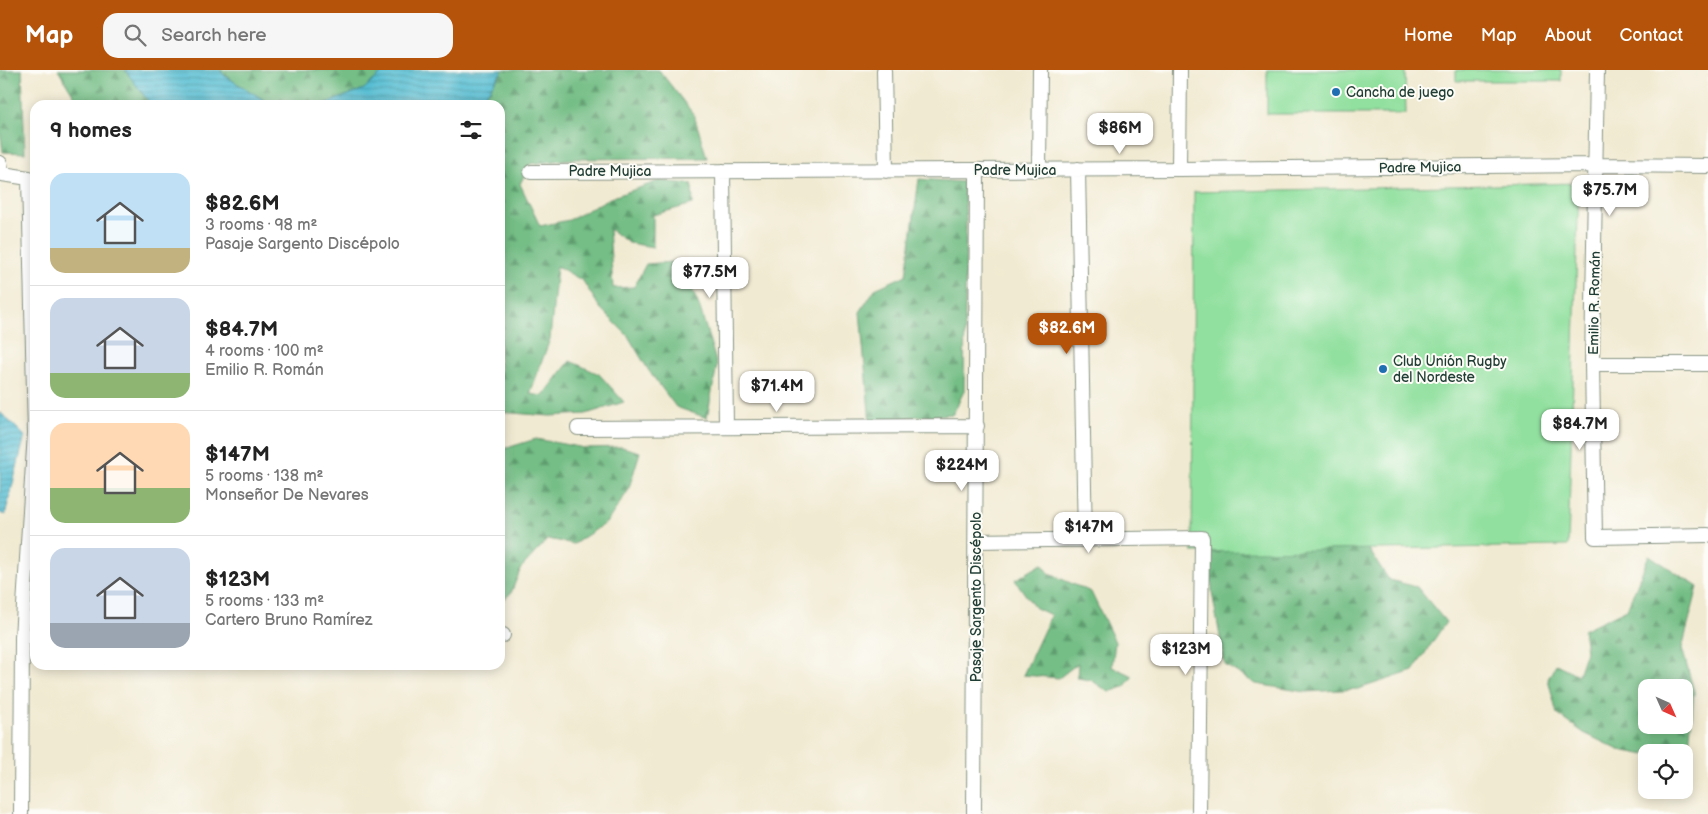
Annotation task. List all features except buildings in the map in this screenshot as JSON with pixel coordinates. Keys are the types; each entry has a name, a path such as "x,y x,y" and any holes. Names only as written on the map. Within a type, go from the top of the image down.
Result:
{"street":[{"path":"884,70 886,171"},
{"path":"1039,170 1040,70"},
{"path":"1180,70 1180,169"},
{"name":"Emilio R. Román","path":"1597,70 1597,165 1592,364 1595,537 1708,535"},
{"path":"0,164 2,174 30,178"},
{"name":"Padre Mujica","path":"531,172 1078,170 1597,165 1708,166"},
{"name":"Pasaje Sargento Discépolo","path":"974,814 977,170"},
{"path":"1078,170 1084,540"},
{"path":"723,171 726,427"},
{"path":"1592,364 1708,364"},
{"path":"578,428 976,426"},
{"path":"976,541 1202,538 1199,814"},
{"path":"21,814 30,578"}],"green space":[{"path":"0,70 22,70 25,153 3,152 0,130"},
{"path":"58,70 125,70 147,100 77,100"},
{"path":"220,70 385,70 364,89 335,100 264,100 225,76"},
{"path":"503,70 659,70 694,115 707,158 571,159 530,164 520,184 540,226 569,220 610,198 659,181 692,184 693,204 653,215 653,247 629,243 609,229 613,288 634,287 646,264 672,262 689,282 700,308 717,365 707,418 676,407 649,371 628,336 600,308 583,281 557,266 550,339 530,394 543,396 570,361 599,374 624,402 586,414 550,416 505,412 505,100 482,100"},
{"name":"Cancha de juego","path":"1267,70 1405,70 1406,114 1267,114"},
{"path":"1456,70 1561,70 1561,81 1456,81"},
{"path":"919,179 963,182 966,220 964,391 953,414 910,417 870,423 860,312 875,289 906,275"},
{"name":"Club Unión Rugby del Nordeste","path":"1579,183 1568,546 1192,552 1194,192"},
{"path":"536,439 585,448 622,447 640,452 628,491 607,522 574,544 548,539 521,568 511,593 505,598 505,448"},
{"path":"1366,545 1389,580 1417,587 1446,622 1413,671 1358,689 1306,692 1256,684 1225,665 1212,592 1211,548"},
{"path":"1649,555 1698,587 1682,648 1690,679 1638,679 1638,734 1690,734 1689,744 1638,744 1638,754 1619,750 1584,733 1557,714 1548,679 1556,664 1578,675 1586,651 1583,630 1627,609"},
{"path":"1042,564 1050,574 1091,592 1115,642 1112,667 1133,676 1124,687 1109,692 1091,680 1077,678 1078,663 1059,678 1023,675 1051,615 1034,607 1015,580"}],"water":[{"path":"125,70 220,70 225,76 264,100 147,100"},
{"path":"385,70 503,70 482,100 335,100 364,89"},
{"path":"0,412 25,436 5,515 0,513"}],"place":[{"name":"Cancha de juego","path":"1336,92"},
{"name":"Club Unión Rugby del Nordeste","path":"1383,369"}]}
